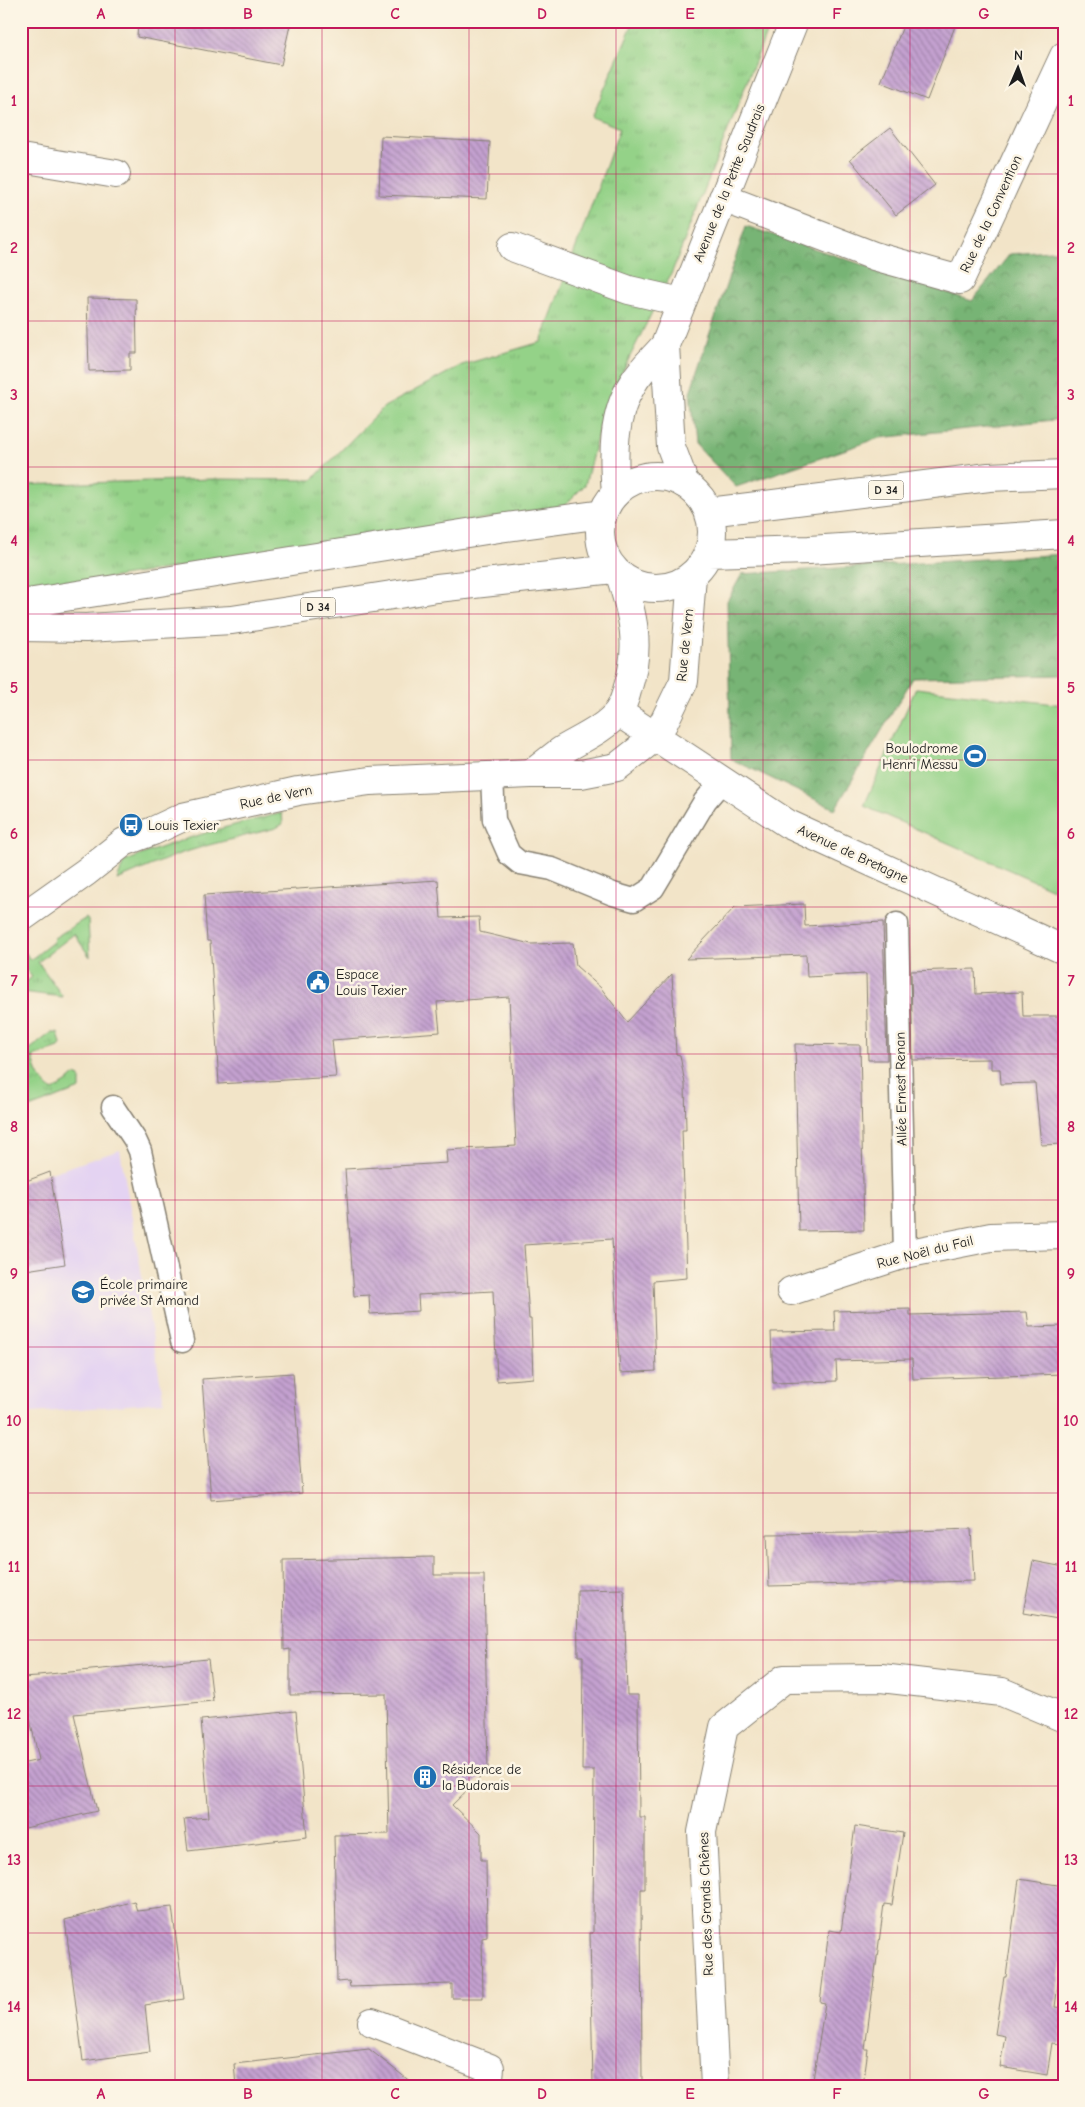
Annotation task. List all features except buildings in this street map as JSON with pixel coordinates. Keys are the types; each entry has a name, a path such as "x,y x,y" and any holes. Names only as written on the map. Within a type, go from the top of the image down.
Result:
{"street":[{"name":"Avenue de la Petite Saudrais","path":"609,503 618,418 632,384 665,344 712,231 723,198 794,21"},
{"name":"Rue de la Convention","path":"723,198 874,256 960,280 1064,56"},
{"path":"21,158 116,174"},
{"path":"512,247 629,290 681,302"},
{"name":"Avenue de la Petite Saudrais","path":"665,344 671,447 686,484"},
{"name":"D 34","path":"709,512 989,478 1064,474"},
{"path":"531,774 562,751 586,738 618,712 634,668 636,642 631,607 617,572 604,553 600,533 609,503 631,482 649,476 668,477 686,484 700,496 709,512 714,532 703,563 692,576 671,586 648,588 633,583 617,572"},
{"path":"21,604 499,528 609,503"},
{"path":"708,553 809,550 1064,534"},
{"name":"D 34","path":"21,627 86,628 232,620 437,588 617,572"},
{"name":"Rue de Vern","path":"21,918 124,842 154,831 183,817 298,791 370,781 531,774 581,774 618,767 654,738 684,681 692,576"},
{"path":"618,712 654,738"},
{"name":"Avenue de Bretagne","path":"654,738 788,824 1064,950"},
{"name":"Rue Noël du Fail","path":"791,1291 905,1254 991,1237 1064,1234"},
{"name":"Rue des Grands Chênes","path":"715,2086 702,1832 724,1727 784,1679 881,1678 1002,1692 1064,1718"},
{"path":"372,2022 490,2068 488,2086"}],"lane":[{"path":"492,776 494,820 509,854 520,864 552,869 613,894 634,900 653,888 706,801 722,781"},
{"name":"Allée Ernest Renan","path":"897,924 905,1254"},
{"path":"113,1107 140,1151 182,1341"}],"shaded area":[{"name":"École primaire privée St Amand","path":"120,1150 164,1402 21,1414 21,1183"}],"green space":[{"path":"634,21 771,21 672,272 604,409 585,485 564,506 21,592 21,485 213,479 312,480 384,407 462,365 541,342 620,128 592,117"},
{"path":"746,226 972,301 1010,254 1064,250 1064,419 879,438 736,487 695,444 690,392"},
{"path":"1064,554 1064,675 913,678 835,809 731,759 727,601 742,574"},
{"name":"Boulodrome Henri Messu","path":"916,688 1064,705 1064,894 864,806"},
{"path":"282,813 283,824 276,828 179,854 117,880 124,862 143,854 202,834"},
{"path":"86,918 88,920 90,957 74,934 38,962 63,997 21,992 21,986 32,977 21,964 21,956 26,953 30,960 53,942 54,938"},
{"path":"51,1033 58,1033 61,1044 59,1048 33,1057 40,1076 53,1091 75,1075 80,1077 80,1089 21,1111 21,1056"}],"place":[{"name":"Boulodrome Henri Messu","path":"975,756"},
{"name":"Louis Texier","path":"131,825"},
{"name":"Espace Louis Texier","path":"318,982"},
{"name":"École primaire privée St Amand","path":"83,1292"},
{"name":"Résidence de la Budorais","path":"425,1777"}]}
